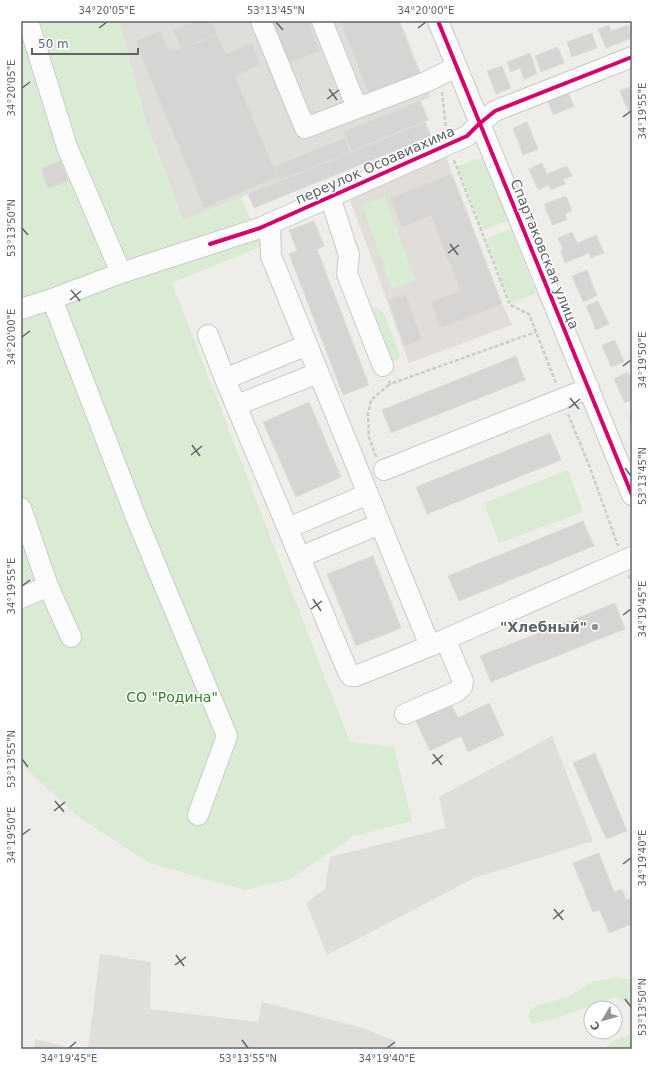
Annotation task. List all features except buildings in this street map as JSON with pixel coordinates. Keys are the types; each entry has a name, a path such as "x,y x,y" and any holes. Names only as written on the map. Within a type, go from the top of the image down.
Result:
{"street":[{"path":"28,21 67,147 121,273"},
{"path":"261,21 305,128 426,82 456,68"},
{"path":"322,21 357,108"},
{"name":"Спартаковская улица","path":"438,21 632,495"},
{"name":"переулок Осоавиахима","path":"21,309 121,273 260,228 467,136 479,124 495,112 632,57"},
{"path":"330,197 349,256 348,274 387,375"},
{"path":"270,223 270,256 380,524 438,642 463,681 462,688 456,692 405,714"},
{"path":"52,299 137,520 227,736 198,815"},
{"path":"208,335 348,672 351,676 356,676 438,642 627,559"},
{"path":"226,379 307,345"},
{"path":"237,405 318,373"},
{"path":"384,470 589,388"},
{"path":"288,528 368,494"},
{"path":"21,508 48,586 71,637"},
{"path":"300,557 380,524"},
{"path":"21,598 48,586"}],"path":[{"path":"448,145 510,305 529,314 627,559 632,584"},
{"path":"384,470 376,457 369,437 368,414 372,400 387,375 536,332"}],"shaded area":[{"path":"119,21 400,21 431,97 421,101 429,120 183,221 145,119"},
{"path":"446,154 452,174 502,304 512,325 409,363 348,195"},
{"path":"552,736 593,841 474,878 327,955 306,903 325,889 330,857 446,828 439,797"},
{"path":"100,954 151,962 150,1009 258,1022 262,1002 363,1028 395,1041 396,1049 88,1049"},
{"path":"35,1039 75,1049 34,1049"}],"green space":[{"name":"СО \"Родина\"","path":"21,21 119,21 145,119 182,220 241,197 262,246 172,283 350,742 394,747 412,821 354,836 290,879 245,890 149,863 77,816 21,764"},
{"path":"483,157 508,221 483,230 458,166"},
{"path":"385,196 415,280 392,289 362,205"},
{"path":"511,229 536,293 511,303 486,239"},
{"path":"370,308 377,308 384,313 399,352 400,357 395,361 386,358"},
{"path":"568,470 583,512 499,543 484,503"},
{"path":"617,977 632,980 632,1006 616,997 607,1000 583,1000 583,1009 532,1024 528,1016 531,1009 535,1006 570,996 594,981"},
{"path":"632,1033 632,1049 603,1049 613,1041 623,1040 623,1037"}],"cycle path":[{"path":"438,21 632,495"},
{"path":"210,244 260,228 467,136 495,111 632,57"}],"place":[{"name":"\"Хлебный\"","path":"595,627"}]}
